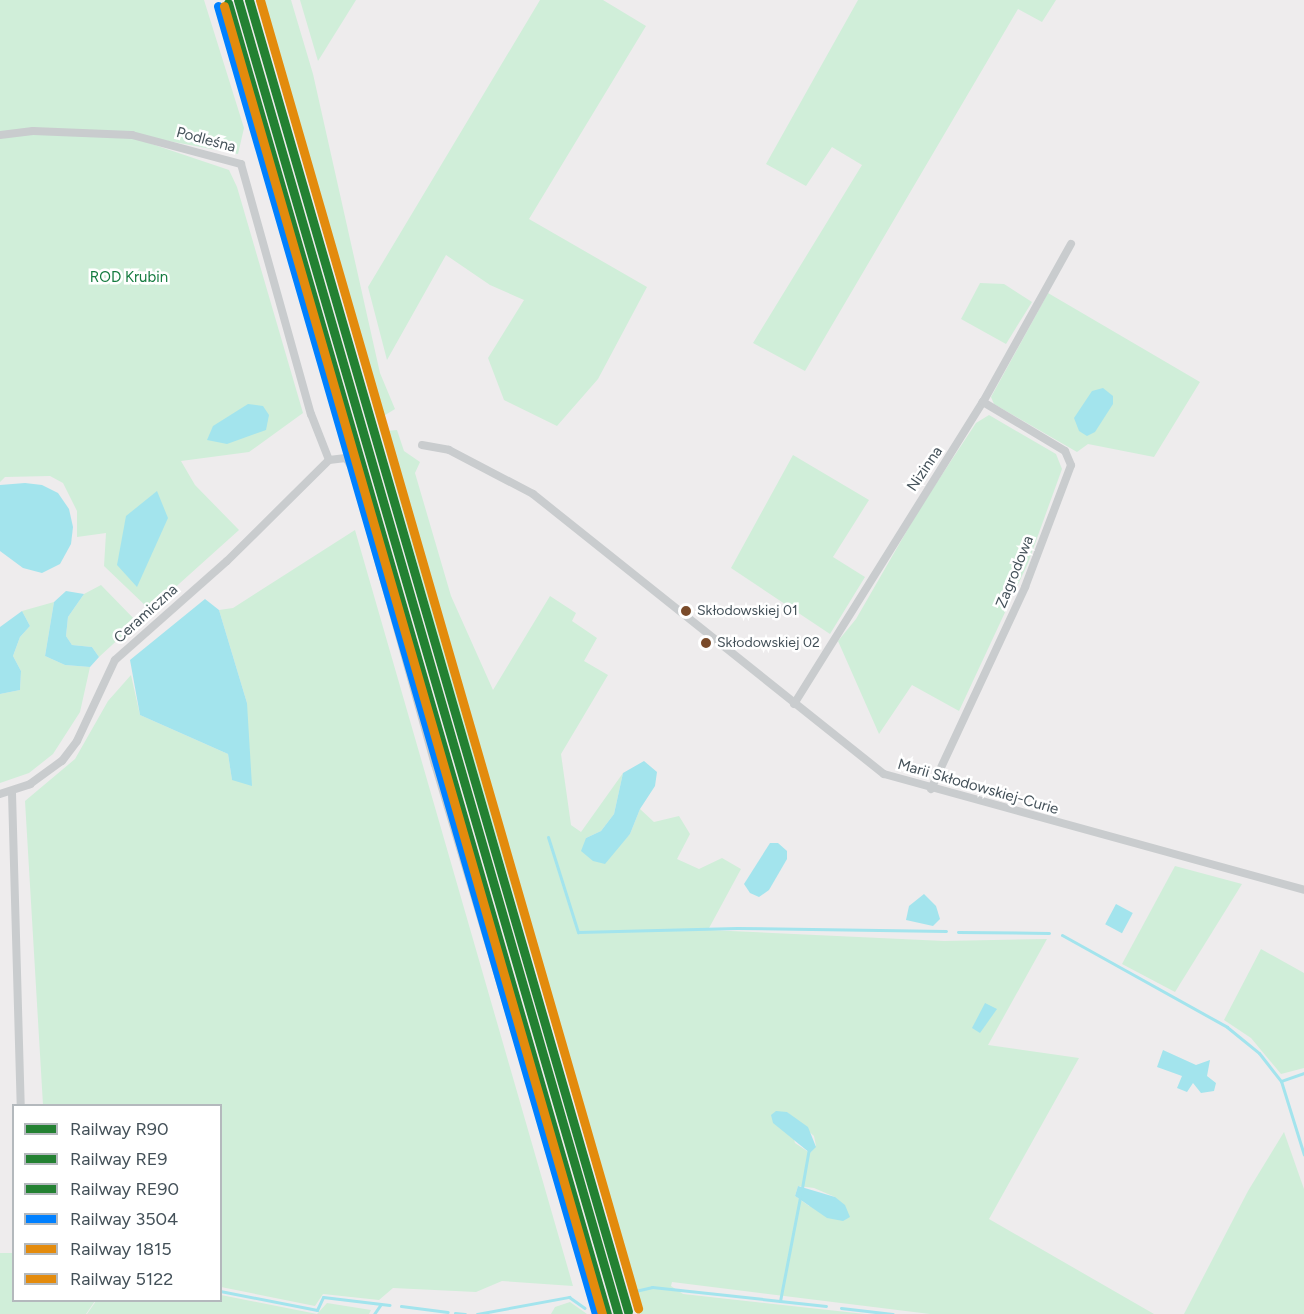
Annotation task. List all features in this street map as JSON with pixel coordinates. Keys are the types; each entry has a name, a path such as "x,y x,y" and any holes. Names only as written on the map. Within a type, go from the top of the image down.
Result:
{"street":[{"name":"Podleśna","path":"0,135 33,131 132,135 241,164 313,420 329,460"},
{"name":"Nizinna","path":"794,705 983,402 1071,244"},
{"name":"Zagrodowa","path":"931,789 1025,587 1071,465 1065,451 983,402"},
{"name":"Marii Skłodowskiej-Curie","path":"422,446 449,450 533,494 879,771 931,789 1304,890"},
{"path":"329,460 344,456 353,470 435,764 599,1314"},
{"name":"Ceramiczna","path":"0,794 12,793 62,761 77,741 115,660 240,548 329,460"},
{"path":"12,793 21,1104"}],"green space":[{"path":"0,0 204,0 244,128 238,154 131,134 0,132"},
{"path":"260,0 291,0 313,74 380,373 395,409 382,417 386,431 397,430 404,451 420,462 415,473 451,596 493,690 550,596 576,613 572,621 597,638 584,661 608,675 561,754 571,825 581,832 623,773 614,814 601,831 586,838 618,847 630,834 640,809 654,822 679,816 690,834 677,859 699,869 722,858 741,869 708,930 944,941 1047,939 988,1045 1079,1058 989,1219 1154,1314 930,1314 672,1282 671,1286 683,1294 865,1314 639,1314 456,703","holes":["787,1112 814,1136 816,1146 810,1153 795,1143","798,1186 814,1188 835,1197 809,1206 795,1196"]},
{"path":"300,0 356,0 318,61"},
{"path":"540,0 603,0 646,26 529,219 647,287 598,379 557,426 504,400 488,358 524,300 490,285 446,255 387,360 368,287"},
{"path":"858,0 1056,0 1042,22 1018,9 805,371 753,343 862,165 832,147 806,186 766,164"},
{"name":"ROD Krubin","path":"32,134 131,137 229,170 237,187 303,413 249,452 181,461 195,485 239,530 150,610 104,566 106,533 77,537 77,511 63,483 50,476 5,477 0,482 0,137"},
{"path":"980,283 1004,284 1032,302 1006,344 961,319"},
{"path":"1048,293 1200,382 1154,457 1088,444 1077,452 994,404 991,397"},
{"path":"989,415 1056,454 1062,469 1028,563 959,711 912,685 879,734 838,641 856,619 920,508 976,423"},
{"path":"793,455 869,500 833,557 865,577 830,634 731,568"},
{"path":"355,530 573,1286 502,1281 476,1292 393,1288 379,1300 323,1294 315,1306 222,1287 222,1104 43,1104 25,801 75,759 108,701 131,675 140,715 228,754 232,780 247,703 219,610 233,608"},
{"path":"101,585 137,622 99,657 92,647 72,645 66,636 68,617 84,594"},
{"path":"54,602 45,656 65,665 90,667 80,712 53,754 29,773 0,783 0,694 20,690 21,671 13,656 20,637 30,626 22,611"},
{"path":"1175,866 1242,884 1175,992 1122,964"},
{"path":"1261,949 1304,973 1304,1068 1281,1074 1251,1038 1224,1020"},
{"path":"1284,1132 1304,1189 1304,1314 1184,1314 1248,1191"},
{"path":"0,1253 12,1253 12,1302 94,1302 86,1314 0,1314"},
{"path":"222,1295 317,1314 87,1314 95,1302 222,1302"},
{"path":"570,1302 587,1314 551,1314 555,1307"},
{"path":"327,1303 371,1310 369,1314 317,1314"}],"water":[{"path":"1103,388 1113,396 1113,404 1095,432 1087,436 1079,431 1074,418 1092,391"},
{"path":"248,404 263,406 269,415 266,430 227,444 207,440 213,426"},
{"path":"25,483 42,485 58,493 69,509 73,527 71,544 60,564 42,573 23,568 0,551 0,485"},
{"path":"157,491 168,518 137,587 117,565 126,516"},
{"path":"66,591 84,594 68,617 66,636 72,645 92,647 99,657 90,667 65,665 45,656 54,602"},
{"path":"205,599 219,610 247,703 252,786 232,780 228,754 140,715 130,660"},
{"path":"22,611 30,626 20,637 13,656 21,671 20,690 0,694 0,627"},
{"path":"644,761 657,772 655,786 640,809 630,834 605,864 593,861 581,851 586,838 601,831 614,814 623,773"},
{"path":"770,843 778,843 787,851 787,859 769,890 759,897 750,893 744,884"},
{"path":"924,894 936,906 940,919 933,926 906,920 909,906"},
{"path":"1116,904 1133,913 1122,933 1105,924"},
{"path":"985,1003 997,1009 980,1033 972,1028"},
{"path":"1163,1050 1196,1065 1210,1060 1207,1076 1216,1083 1214,1091 1201,1093 1193,1083 1187,1092 1177,1088 1182,1076 1157,1067"},
{"path":"776,1111 787,1112 808,1127 816,1147 810,1153 773,1123 771,1115"},
{"path":"798,1186 835,1197 845,1205 850,1217 843,1221 827,1218 795,1196"}],"waterway":[{"path":"548,837 578,932 737,928 946,931"},
{"path":"958,932 1049,933"},
{"path":"1062,935 1227,1027 1259,1053 1281,1081"},
{"path":"1304,1073 1281,1081 1304,1155"},
{"path":"802,1188 809,1150"},
{"path":"780,1301 800,1197"},
{"path":"631,1292 652,1287 826,1306"},
{"path":"222,1291 317,1310 323,1297 390,1305"},
{"path":"477,1314 569,1297 585,1308"},
{"path":"374,1314 381,1304"},
{"path":"401,1306 448,1312"},
{"path":"841,1308 893,1314"},
{"path":"455,1313 465,1314"}],"rail line":[{"name":"R90","path":"238,0 618,1314"},
{"name":"RE90","path":"249,0 628,1311"},
{"name":"1815","path":"260,0 638,1308"},
{"name":"RE9","path":"228,3 607,1314"},
{"name":"3504","path":"218,6 596,1314"},
{"name":"5122","path":"224,6 602,1314"}],"place":[{"name":"Skłodowskiej 01","path":"686,611"},
{"name":"Skłodowskiej 02","path":"706,643"}]}
